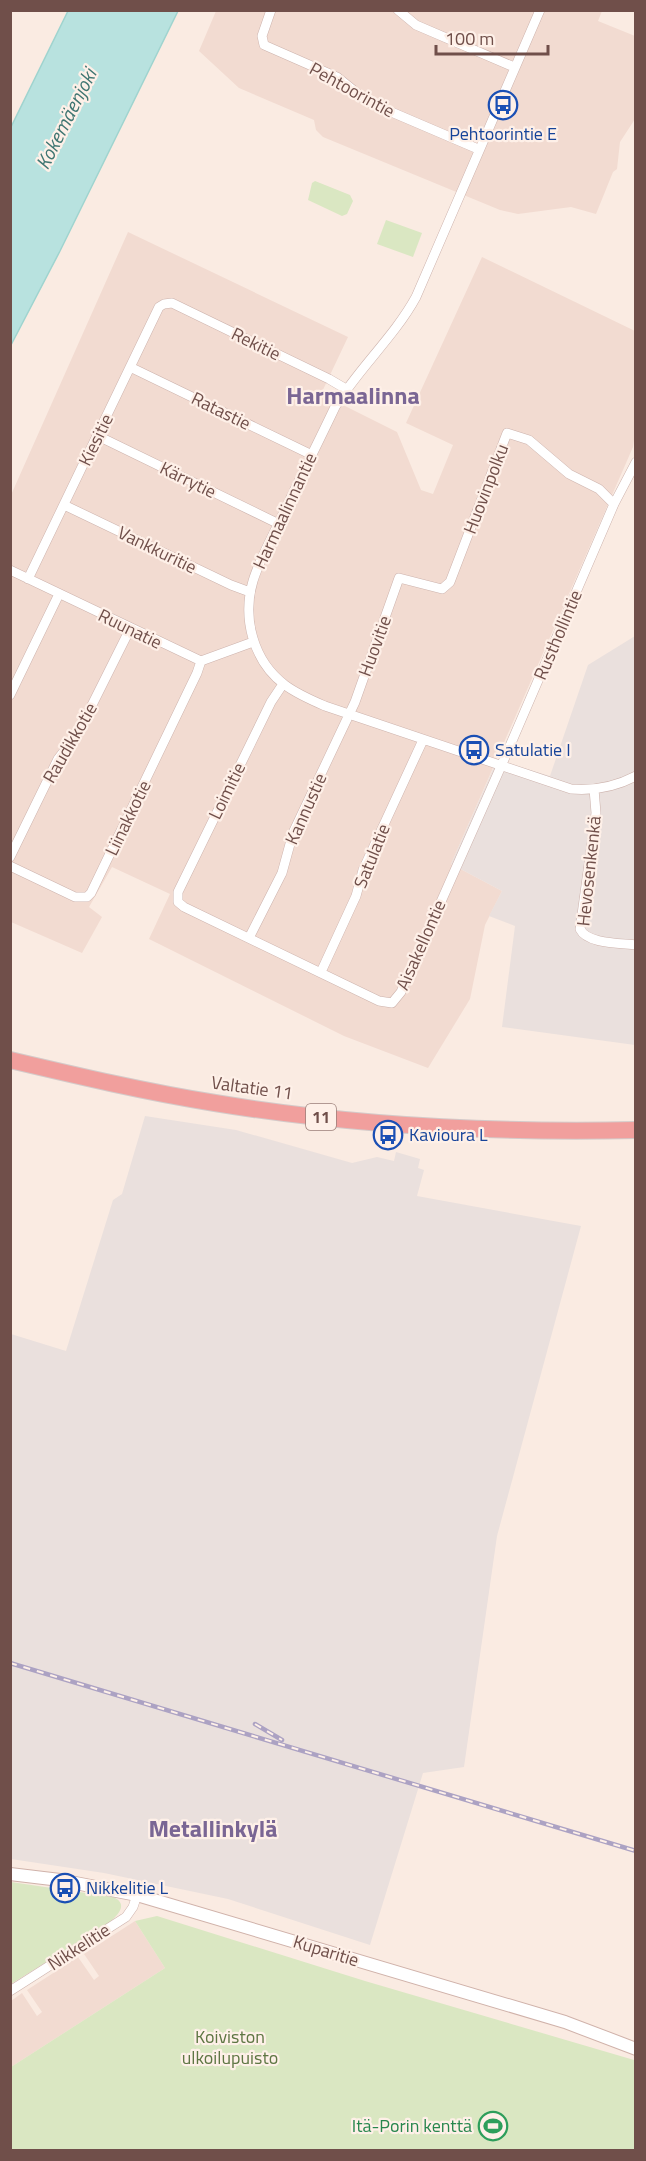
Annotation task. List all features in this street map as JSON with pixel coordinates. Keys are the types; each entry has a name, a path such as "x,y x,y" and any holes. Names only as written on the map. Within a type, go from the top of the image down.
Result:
{"highway":[{"name":"Valtatie 11","path":"10,1060 95,1080 215,1103 352,1121 499,1130 636,1130"}],"street":[{"name":"Pehtoorintie","path":"271,10 261,41 270,49 337,77 368,102 478,149"},
{"path":"398,10 416,25 514,67"},
{"name":"Harmaalinnantie","path":"540,10 416,297 397,328 346,389 261,562 250,592 249,628 253,642 269,669 283,684 304,697 500,767 571,789 607,787 636,776"},
{"name":"Rekitie","path":"164,304 172,303 346,389"},
{"name":"Kiesitie","path":"28,579 159,307 164,304"},
{"name":"Ratastie","path":"130,367 312,455"},
{"name":"Huovinpolku","path":"399,578 435,589 442,589 450,582 507,433 529,440 569,474 598,489 614,504"},
{"name":"Kärrytie","path":"98,436 279,524"},
{"name":"Rusthollintie","path":"500,767 614,504 636,462"},
{"name":"Vankkuritie","path":"64,505 250,592"},
{"name":"Ruunatie","path":"10,570 201,661"},
{"name":"Huovitie","path":"350,714 399,578"},
{"path":"10,695 59,594"},
{"name":"Raudikkotie","path":"10,857 58,759 78,733 130,629"},
{"path":"201,661 253,642"},
{"name":"Liinakkotie","path":"10,866 75,897 87,897 91,893 201,661"},
{"name":"Loimitie","path":"178,902 178,892 271,702 283,684"},
{"name":"Kannustie","path":"249,938 282,873 293,833 350,714"},
{"name":"Satulatie","path":"321,972 354,902 363,870 423,740"},
{"name":"Aisakellontie","path":"178,902 184,907 379,1001 392,1003 397,999 500,767"},
{"name":"Hevosenkenkä","path":"594,789 596,813 580,929 589,939 636,945"},
{"name":"Kuparitie","path":"10,1874 60,1880 137,1895 565,2022 636,2049"},
{"name":"Nikkelitie","path":"10,1991 126,1917 137,1895"}],"shaded area":[{"path":"216,11 602,11 598,21 635,36 635,119 620,142 617,169 613,172 596,214 571,207 518,214 500,210 323,137 316,130 314,120 239,88 199,51"},
{"path":"128,232 348,337 321,394 397,432 421,490 433,494 453,445 406,423 482,257 635,331 636,427 633,447 451,864 502,891 485,925 470,999 428,1068 344,1036 149,939 170,894 112,867 89,907 102,917 82,953 11,922 11,495"},
{"path":"635,636 635,1045 502,1027 515,926 489,916 502,891 451,864 497,760 550,776 588,665"},
{"path":"145,1116 236,1130 352,1163 377,1157 394,1161 396,1152 420,1159 418,1168 424,1170 417,1196 581,1226 497,1536 464,1767 423,1773 370,1945 228,1899 104,1873 11,1859 11,1334 66,1351 113,1200 122,1194"},
{"path":"135,1921 165,1968 11,2067 11,2001 22,1993 37,2016 42,2012 27,1990 78,1957 94,1980 99,1976 84,1954"}],"green space":[{"path":"315,181 350,195 353,201 347,214 342,216 308,200 312,183"},
{"path":"386,220 422,233 413,257 377,244"},
{"path":"11,1882 113,1897 121,1906 116,1917 109,1923 11,1984"},
{"name":"Koiviston ulkoilupuisto","path":"157,1916 365,1981 634,2060 636,2062 635,2150 11,2150 11,2067 165,1968 135,1921"}],"water":[{"name":"Kokemäenjoki","path":"68,11 178,11 11,345 11,127"}],"railway":[{"path":"10,1663 636,1851"},
{"path":"255,1724 282,1740"}],"place":[{"name":"Pehtoorintie E","path":"503,105"},
{"name":"Satulatie I","path":"474,750"},
{"name":"Kavioura L","path":"388,1135"},
{"name":"Nikkelitie L","path":"65,1888"},
{"name":"Itä-Porin kenttä","path":"493,2126"}],"district":[{"name":"Harmaalinna","path":"353,396"},
{"name":"Metallinkylä","path":"213,1829"}]}
